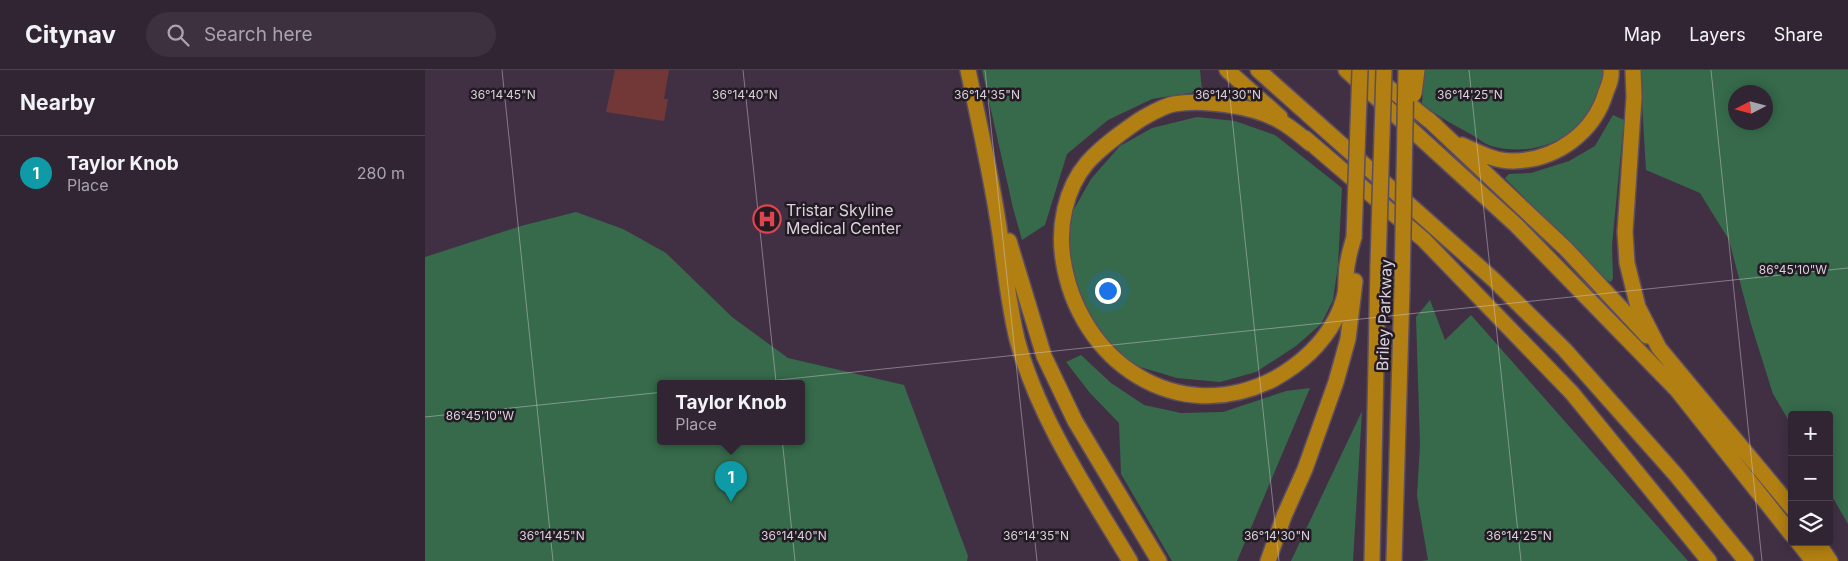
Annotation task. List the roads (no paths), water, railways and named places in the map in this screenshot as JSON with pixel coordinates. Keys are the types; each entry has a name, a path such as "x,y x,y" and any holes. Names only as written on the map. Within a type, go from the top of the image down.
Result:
{"highway":[{"path":"968,70 992,185 1017,339 1035,390 1067,455 1130,561"},
{"path":"1227,70 1423,240 1572,392 1709,561"},
{"path":"1258,70 1494,280 1564,348 1676,475 1746,561"},
{"path":"1346,70 1516,225 1677,390 1788,529"},
{"path":"1268,561 1284,516 1305,469 1336,382 1348,339 1355,277 1360,70"},
{"path":"1367,70 1459,143 1485,156 1512,161 1539,158 1564,148 1586,128 1602,107 1611,70"},
{"name":"Briley Parkway","path":"1372,561 1384,70"},
{"name":"Briley Parkway","path":"1394,561 1406,70"},
{"path":"1405,155 1417,70"},
{"path":"1633,70 1635,81 1625,232 1627,263 1638,307 1649,331 1666,357"},
{"path":"1311,144 1278,120 1255,111 1202,103 1173,104 1148,115 1123,131 1087,164 1075,183 1067,204 1061,228 1062,252 1066,279 1075,304 1085,324 1097,340 1125,368 1142,380 1182,394 1210,396 1258,387 1287,372 1309,355 1324,338 1335,319 1345,294 1347,261 1355,237"},
{"path":"1428,119 1565,249 1666,357 1788,503"},
{"path":"992,185 1044,356 1075,421 1159,561"},
{"path":"1801,546 1813,561"},
{"path":"1820,546 1830,561"}],"place":[{"name":"Tristar Skyline Medical Center","path":"767,219"},
{"name":"Taylor Knob","path":"731,502"}]}
